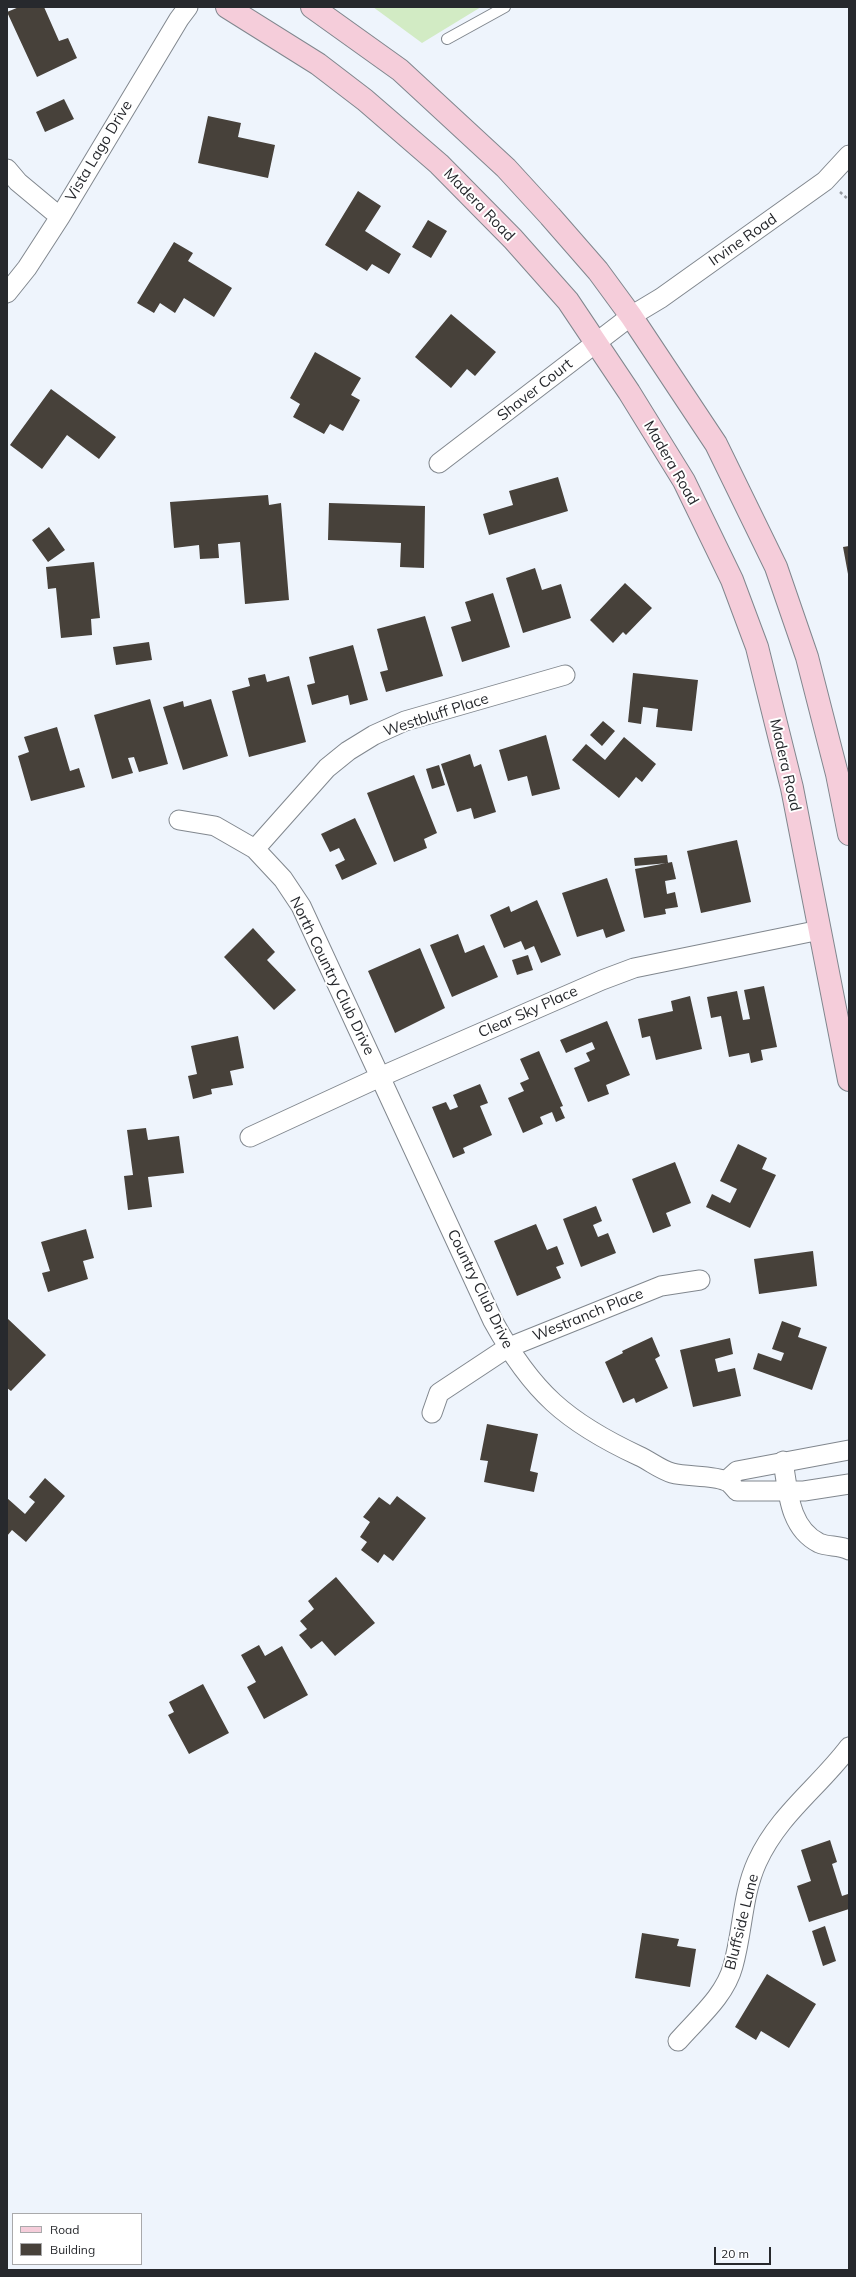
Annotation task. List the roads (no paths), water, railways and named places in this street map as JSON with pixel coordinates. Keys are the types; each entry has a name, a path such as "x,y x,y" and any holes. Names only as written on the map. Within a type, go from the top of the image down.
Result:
{"main road":[{"name":"Madera Road","path":"227,7 318,64 365,100 439,164 528,256 568,301 629,392 684,481 732,580 756,647 776,720 792,788 849,1080"},
{"path":"312,7 400,70 506,168 593,266 631,316 716,444 776,567 807,658 849,834"}],"street":[{"name":"Vista Lago Drive","path":"7,293 27,268 60,218 176,24 188,7"},
{"name":"Irvine Road","path":"631,316 661,298 825,181 849,155"},
{"path":"7,169 18,182 60,218"},
{"name":"Shaver Court","path":"439,463 631,316"},
{"name":"Westbluff Place","path":"255,849 327,768 348,751 374,735 405,722 565,675"},
{"name":"North Country Club Drive","path":"179,820 215,826 255,849 283,879 301,906 380,1077"},
{"name":"Clear Sky Place","path":"250,1137 380,1077 602,980 634,968 820,930"},
{"name":"Country Club Drive","path":"380,1077 493,1321 507,1348 528,1378 552,1403 579,1424 608,1442 671,1473 726,1481 737,1491 788,1491 849,1484"},
{"name":"Westranch Place","path":"432,1413 439,1393 507,1348 660,1286 700,1280"},
{"path":"726,1481 737,1471 783,1461 849,1450"},
{"path":"783,1461 788,1491 796,1521 807,1536 821,1544 849,1550"},
{"name":"Bluffside Lane","path":"678,2041 714,2001 725,1984 733,1966 746,1893 756,1863 770,1837 789,1811 835,1766 849,1747"}],"lane":[{"path":"447,39 504,7"}]}
